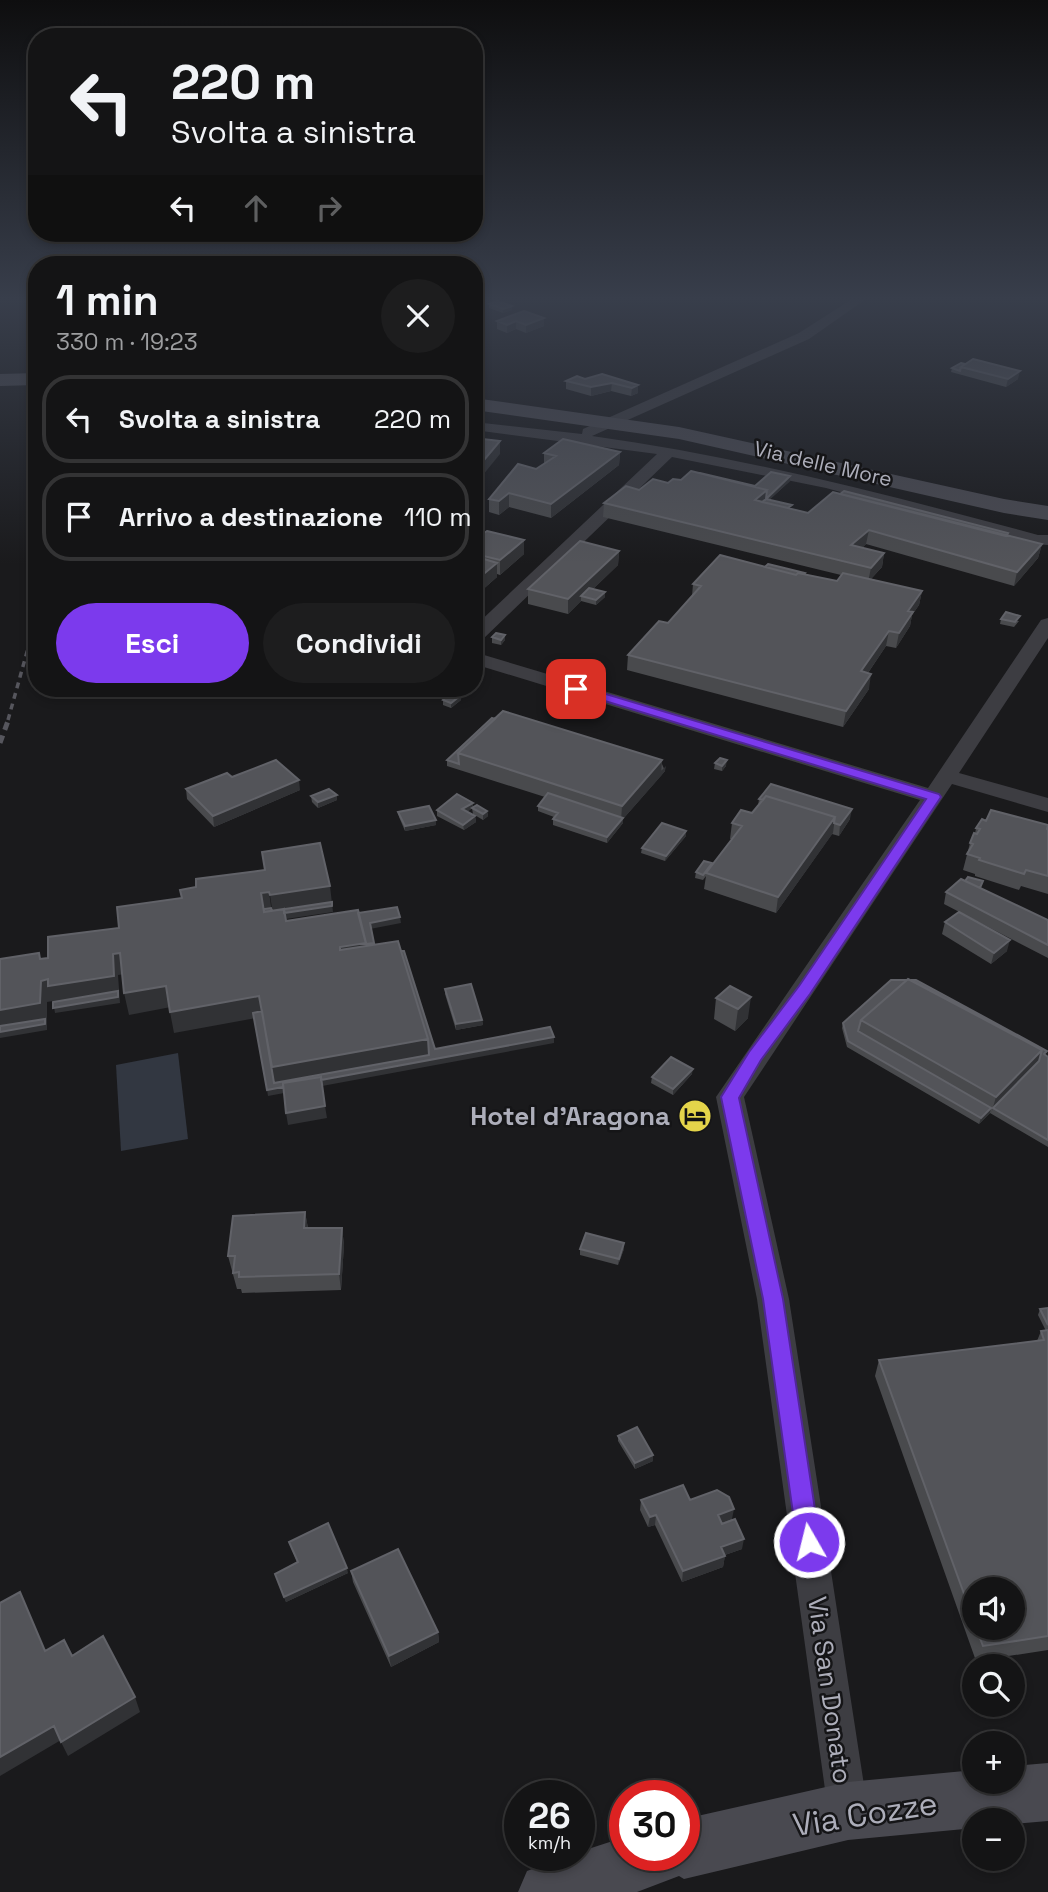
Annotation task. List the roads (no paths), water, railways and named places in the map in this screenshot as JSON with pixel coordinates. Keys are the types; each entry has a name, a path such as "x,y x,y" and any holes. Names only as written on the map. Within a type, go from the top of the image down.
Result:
{"main road":[{"name":"Via delle More","path":"483,405 628,424 750,448 1004,506"},
{"path":"1004,506 1048,513"},
{"path":"1004,506 1048,522"},
{"name":"Via Cozze","path":"700,1850 848,1811 1048,1792"},
{"name":"Via Cozze","path":"548,1892 623,1871"}],"street":[{"path":"573,438 688,387"},
{"path":"483,427 668,452 759,468 1037,540 1048,540"},
{"path":"483,628 668,452"},
{"name":"Via San Donato","path":"848,1811 773,1299 730,1097 755,1056 804,990 941,787 1048,624"},
{"path":"483,660 941,787 1048,805"}],"railway":[{"path":"8,720 28,648"},
{"path":"0,743 9,718"}],"place":[{"name":"Hotel d'Aragona","path":"695,1116"}]}
